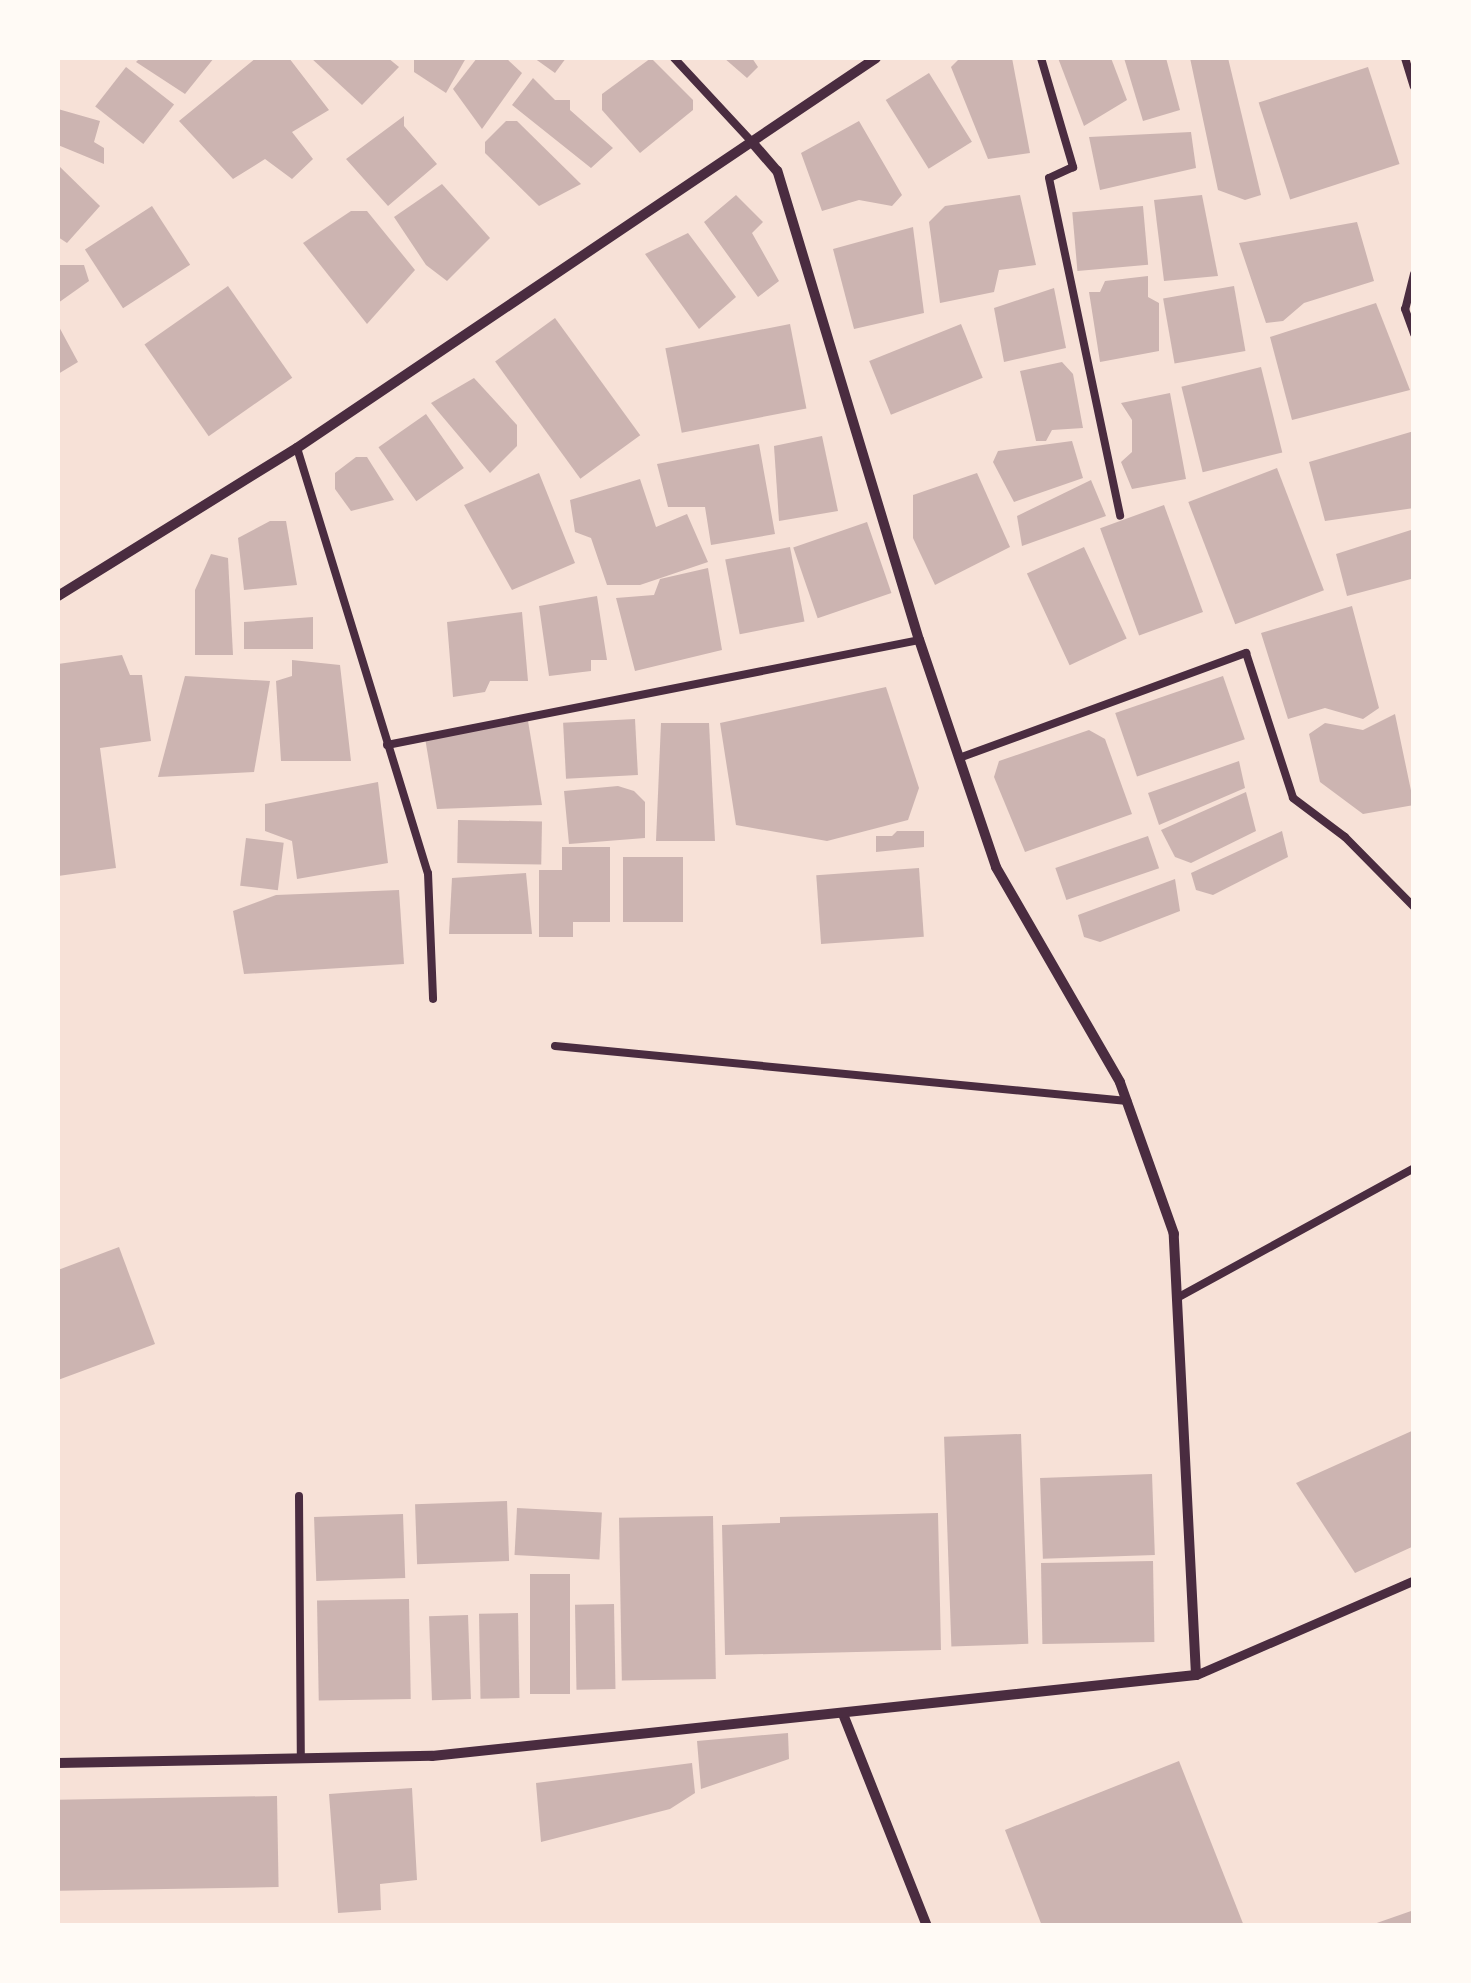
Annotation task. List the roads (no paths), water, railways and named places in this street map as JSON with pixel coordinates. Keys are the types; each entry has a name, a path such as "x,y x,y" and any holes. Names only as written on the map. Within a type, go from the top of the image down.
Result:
{"street":[{"path":"58,596 297,448 876,58"},
{"path":"753,143 777,171 919,640 996,866 1127,1101 1174,1234 1196,1674"},
{"path":"58,1764 432,1756 1196,1674 1414,1580"},
{"path":"843,1714 927,1926"}],"lane":[{"path":"674,58 753,143"},
{"path":"1041,58 1074,167 1050,178 1120,516"},
{"path":"1405,58 1414,87"},
{"path":"1414,274 1405,309 1414,334"},
{"path":"297,448 428,872 433,998"},
{"path":"387,746 919,640"},
{"path":"959,758 1246,652 1293,798 1345,837 1414,907"},
{"path":"554,1046 1127,1101"},
{"path":"1177,1298 1414,1168"},
{"path":"299,1496 301,1759"}]}
